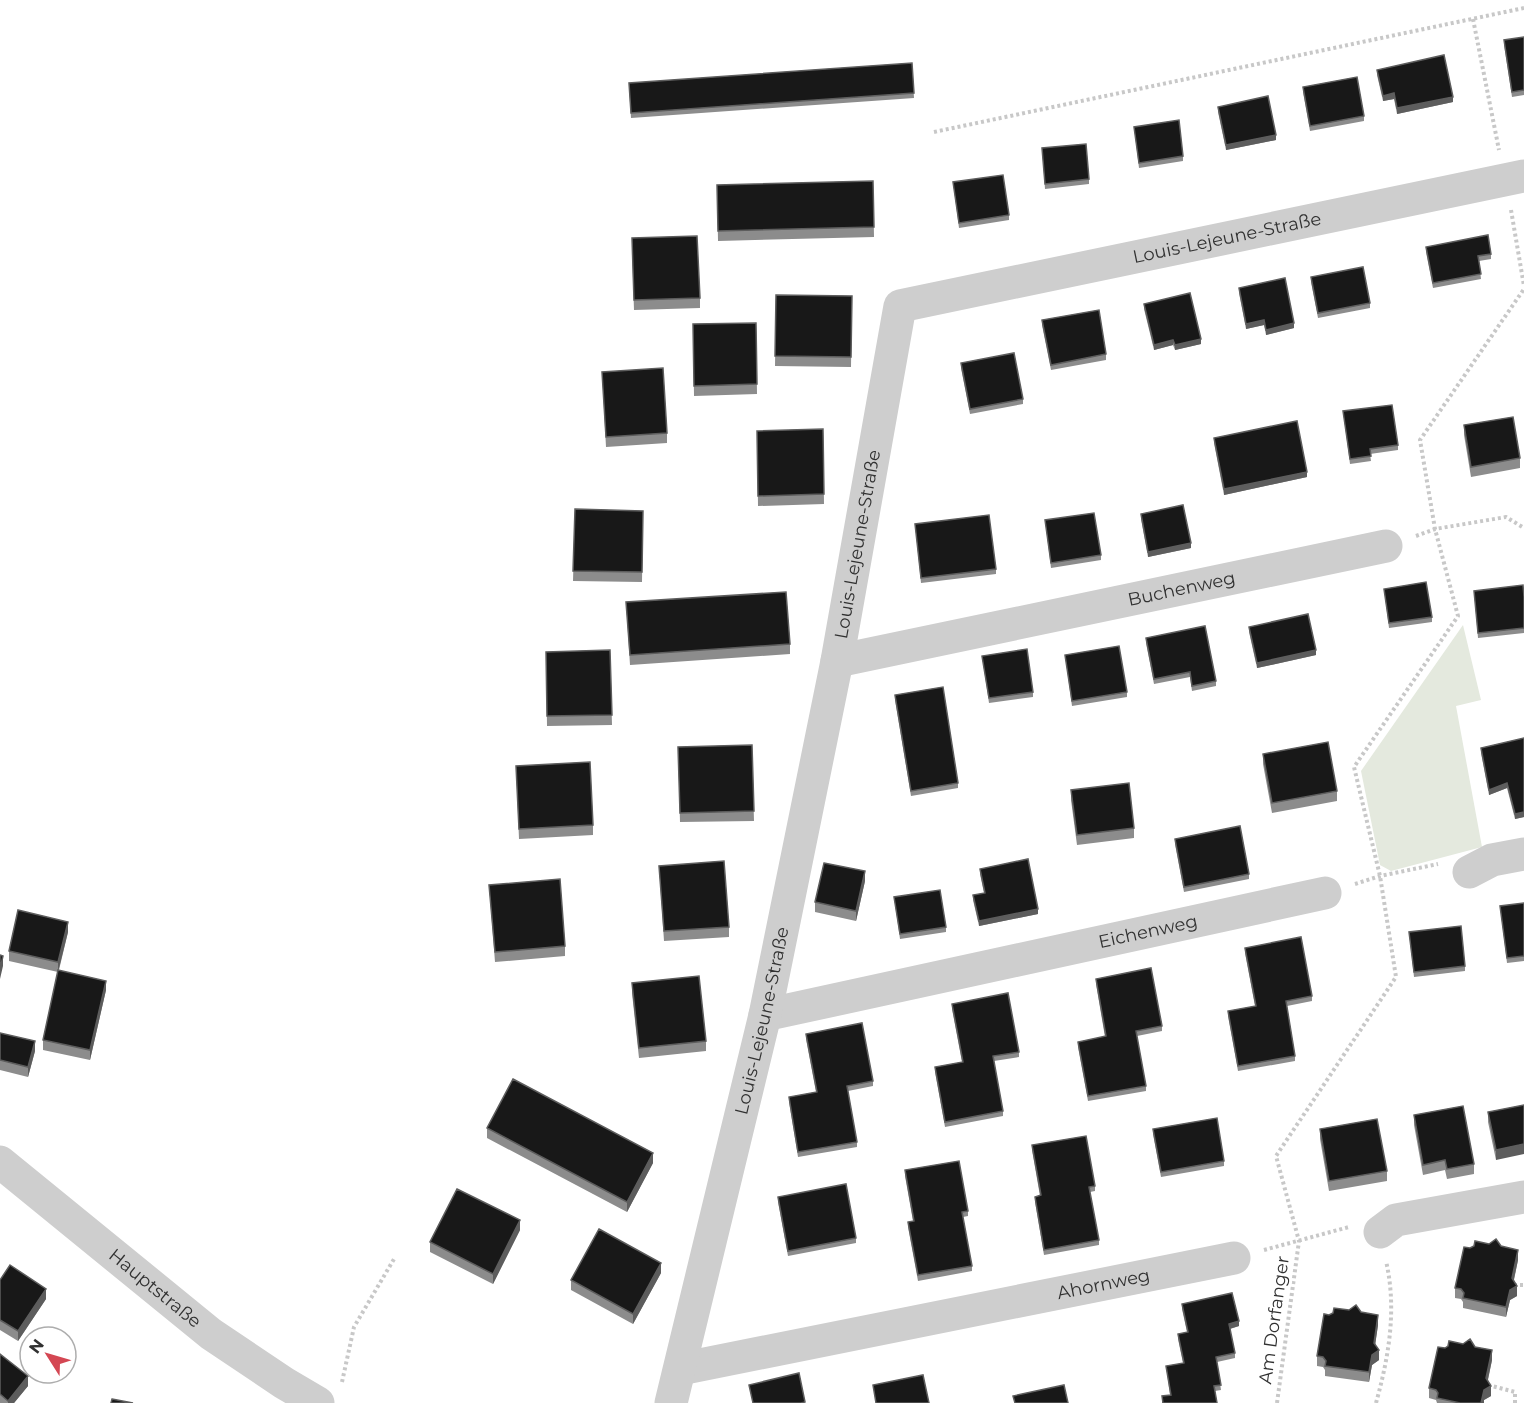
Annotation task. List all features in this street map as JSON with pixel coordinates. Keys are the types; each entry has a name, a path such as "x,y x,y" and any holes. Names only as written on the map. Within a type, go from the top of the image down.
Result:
{"street":[{"name":"Louis-Lejeune-Straße","path":"671,1403 765,1015 837,661 900,306 1515,177"},
{"name":"Buchenweg","path":"837,661 1386,546"},
{"path":"1469,872 1492,860 1524,854"},
{"name":"Eichenweg","path":"765,1015 1325,893"},
{"name":"Hauptstraße","path":"0,1162 211,1334 318,1403"},
{"path":"1380,1232 1396,1220 1524,1197"},
{"name":"Ahornweg","path":"680,1369 1234,1258"}],"path":[{"path":"934,132 1524,8"},
{"path":"1299,1241 1276,1156 1396,977 1380,876 1354,767 1458,616 1435,529 1420,440 1524,287 1515,177 1473,19"},
{"path":"1386,546 1435,529 1506,517 1524,528"},
{"path":"1325,893 1380,876 1449,862 1469,872"},
{"path":"1234,1258 1351,1226 1380,1232 1387,1266 1392,1317 1388,1352 1376,1403"},
{"name":"Am Dorfanger","path":"1277,1403 1299,1241"},
{"path":"344,1373 354,1327 394,1259"},
{"path":"1513,1285 1524,1285"},
{"path":"1381,1351 1388,1352"},
{"path":"1487,1384 1515,1392 1515,1403"}],"shaded area":[{"path":"1463,625 1481,700 1456,706 1482,847 1391,871 1380,865 1361,771"}],"building":[{"path":"1524,37 1524,90 1512,92 1504,40"},
{"path":"1444,55 1453,97 1397,108 1394,93 1383,96 1377,70"},
{"path":"912,63 914,93 631,113 629,83"},
{"path":"1357,77 1364,116 1310,126 1303,87"},
{"path":"1268,96 1276,135 1226,145 1218,107"},
{"path":"1179,120 1183,156 1139,163 1134,127"},
{"path":"1086,144 1089,179 1045,184 1042,148"},
{"path":"1003,175 1009,215 959,223 953,182"},
{"path":"873,181 874,227 718,231 717,185"},
{"path":"1488,235 1491,254 1478,256 1481,274 1433,283 1426,247"},
{"path":"697,236 700,298 634,300 632,238"},
{"path":"1363,267 1370,303 1318,313 1311,277"},
{"path":"1285,278 1294,323 1266,330 1264,320 1246,324 1239,288"},
{"path":"1190,293 1201,339 1175,345 1173,340 1154,345 1144,304"},
{"path":"776,295 852,296 851,357 775,356"},
{"path":"1099,310 1106,354 1051,365 1042,320"},
{"path":"756,323 757,384 694,386 693,324"},
{"path":"1014,353 1023,399 970,409 961,363"},
{"path":"663,368 667,433 606,437 602,372"},
{"path":"1392,405 1398,445 1370,449 1371,456 1350,459 1343,411"},
{"path":"1513,417 1520,458 1471,467 1464,425"},
{"path":"1297,421 1307,472 1224,489 1214,438"},
{"path":"823,429 824,494 758,496 757,431"},
{"path":"1183,505 1191,543 1148,552 1141,514"},
{"path":"575,509 643,511 642,572 573,571"},
{"path":"1094,513 1101,555 1051,563 1045,520"},
{"path":"989,515 996,569 921,578 915,524"},
{"path":"1426,582 1432,617 1389,623 1384,589"},
{"path":"1523,585 1524,628 1478,633 1474,591"},
{"path":"786,592 790,644 630,655 626,602"},
{"path":"1308,614 1316,650 1257,663 1249,627"},
{"path":"1205,626 1216,681 1192,686 1190,672 1154,679 1146,638"},
{"path":"1119,646 1127,692 1072,701 1065,655"},
{"path":"1027,649 1033,692 989,698 982,656"},
{"path":"610,650 612,715 547,716 546,652"},
{"path":"943,687 958,783 911,791 895,695"},
{"path":"1524,738 1524,812 1515,814 1507,783 1489,790 1481,748"},
{"path":"1328,742 1337,791 1272,803 1263,754"},
{"path":"752,745 754,811 680,813 678,747"},
{"path":"590,762 593,825 519,829 516,766"},
{"path":"1129,783 1134,828 1077,835 1071,790"},
{"path":"1240,826 1249,874 1184,887 1175,839"},
{"path":"1028,859 1038,909 979,921 973,895 985,893 980,869"},
{"path":"724,861 729,927 664,931 659,866"},
{"path":"824,863 865,871 856,911 815,902"},
{"path":"560,879 565,946 495,952 489,885"},
{"path":"940,890 946,927 900,934 894,897"},
{"path":"1524,903 1524,956 1507,958 1500,906"},
{"path":"18,910 68,922 58,962 9,951"},
{"path":"1461,926 1465,966 1414,972 1409,932"},
{"path":"1301,937 1312,996 1286,1001 1295,1056 1238,1066 1228,1011 1256,1006 1245,948"},
{"path":"1151,968 1162,1026 1136,1031 1146,1086 1088,1096 1078,1042 1106,1036 1096,979"},
{"path":"58,970 106,981 90,1050 43,1040"},
{"path":"699,976 706,1041 639,1048 632,983"},
{"path":"1008,993 1019,1052 993,1056 1003,1111 945,1122 935,1067 963,1062 952,1004"},
{"path":"862,1023 873,1081 847,1086 857,1142 798,1152 789,1097 817,1092 806,1034"},
{"path":"0,1033 35,1041 28,1067 0,1060"},
{"path":"513,1079 653,1153 627,1202 487,1128"},
{"path":"1524,1105 1524,1144 1496,1150 1488,1112"},
{"path":"1463,1106 1474,1164 1447,1169 1445,1160 1423,1165 1414,1115"},
{"path":"1217,1118 1224,1161 1161,1172 1153,1129"},
{"path":"1377,1119 1387,1171 1329,1181 1320,1129"},
{"path":"1086,1136 1095,1186 1089,1187 1099,1240 1044,1250 1035,1197 1041,1195 1032,1145"},
{"path":"959,1161 968,1211 962,1212 972,1266 918,1275 908,1222 914,1221 905,1170"},
{"path":"846,1184 856,1238 788,1251 778,1197"},
{"path":"457,1189 520,1220 493,1274 430,1242"},
{"path":"599,1229 661,1263 633,1314 571,1280"},
{"path":"1496,1239 1501,1246 1518,1250 1512,1278 1517,1286 1510,1290 1506,1307 1463,1298 1464,1293 1461,1289 1455,1288 1464,1247 1474,1246 1475,1241 1489,1244"},
{"path":"10,1265 46,1289 22,1325 18,1325 18,1331 0,1320 0,1280"},
{"path":"1232,1293 1239,1321 1229,1324 1235,1353 1216,1357 1221,1385 1214,1386 1217,1403 1163,1403 1162,1396 1171,1395 1166,1366 1184,1363 1178,1334 1188,1332 1182,1304"},
{"path":"1356,1305 1361,1312 1378,1315 1374,1343 1379,1350 1372,1355 1369,1372 1325,1366 1326,1361 1323,1357 1317,1356 1324,1314 1333,1313 1334,1308 1349,1310"},
{"path":"1470,1339 1475,1347 1492,1350 1486,1378 1491,1386 1484,1390 1481,1403 1460,1403 1437,1398 1436,1390 1429,1388 1438,1347 1445,1348 1449,1341 1463,1344"},
{"path":"0,1354 18,1368 18,1385 21,1385 8,1401 0,1394"},
{"path":"799,1373 805,1402 753,1403 749,1385"},
{"path":"923,1375 929,1403 876,1403 873,1385"},
{"path":"1064,1385 1068,1403 1015,1403 1013,1396"},
{"path":"112,1399 133,1403 111,1403"}]}
